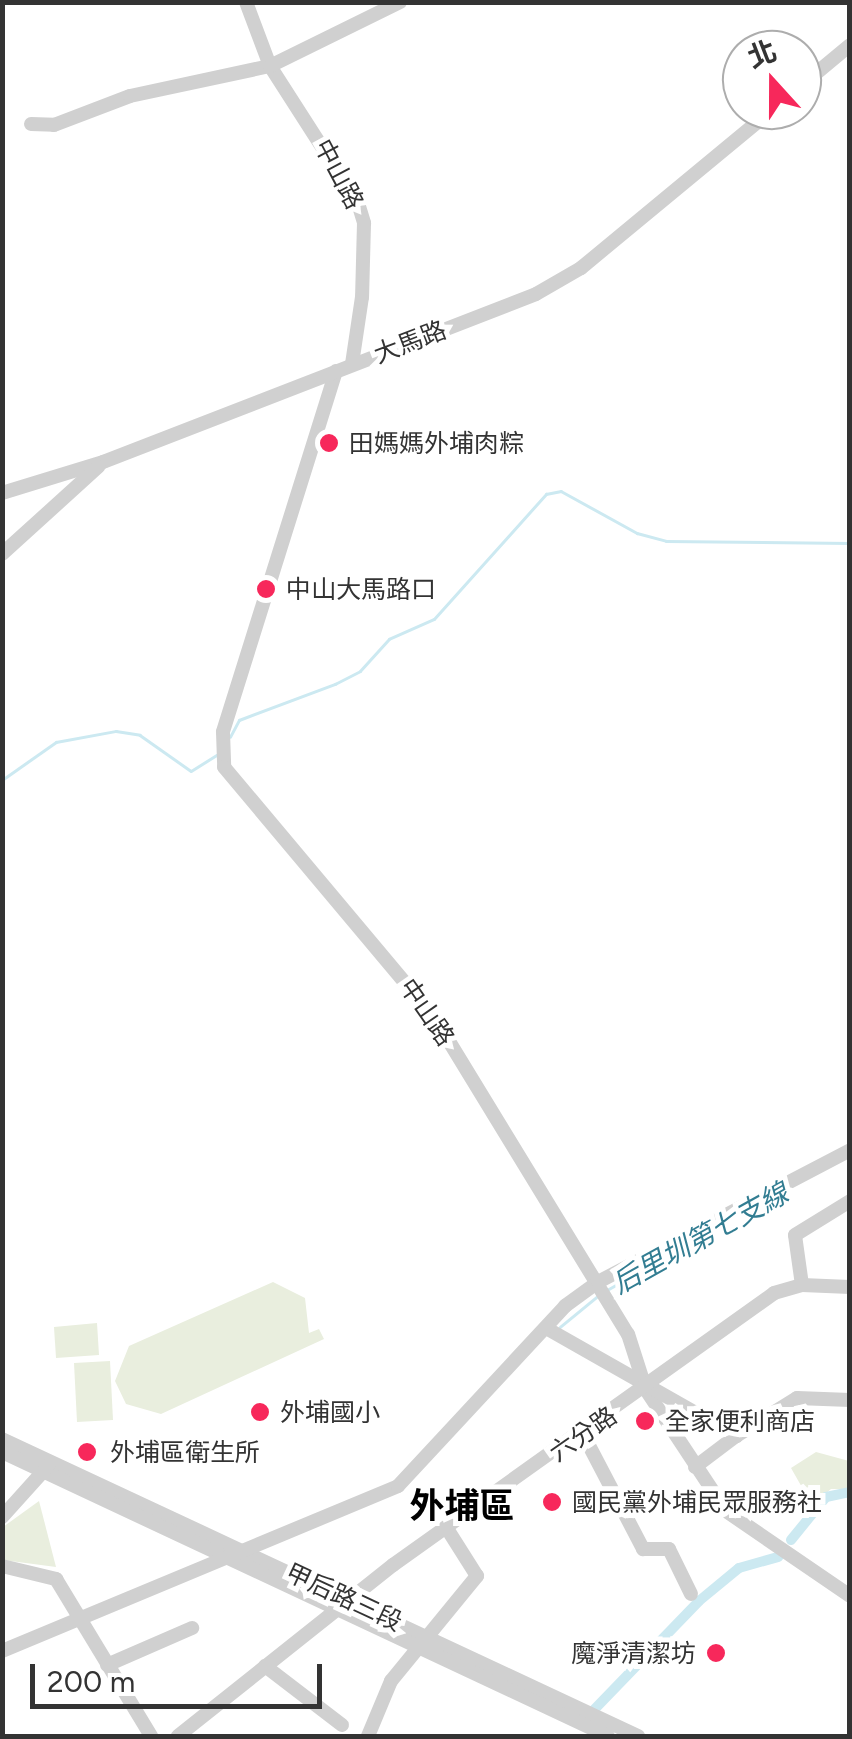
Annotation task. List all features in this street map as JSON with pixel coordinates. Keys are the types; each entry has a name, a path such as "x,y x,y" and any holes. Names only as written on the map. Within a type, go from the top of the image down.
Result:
{"street":[{"name":"中山路","path":"246,2 270,66 358,202 364,224 362,297 352,364"},
{"path":"31,124 54,125 130,96 270,66 400,2"},
{"path":"822,68 850,45"},
{"name":"大馬路","path":"2,493 102,462 536,294 582,268 748,130"},
{"name":"中山路","path":"336,371 219,750 238,790 436,1020 628,1334 646,1390 726,1511 754,1536 850,1596"},
{"path":"2,554 102,462"},
{"path":"2,1651 398,1486 546,1328 598,1282 850,1150"},
{"path":"850,1201 795,1235 802,1285 850,1288"},
{"name":"六分路","path":"178,1736 446,1527 646,1390 774,1293 802,1285"},
{"path":"546,1328 646,1390 736,1436"},
{"path":"694,1467 797,1398 850,1400"},
{"path":"583,1434 643,1550 668,1549 691,1594"},
{"path":"2,1438 48,1466"},
{"path":"2,1452 48,1466"},
{"path":"2,1517 48,1466"},
{"name":"甲后路三段","path":"48,1466 248,1551 342,1606"},
{"name":"甲后路三段","path":"48,1466 230,1559 638,1736"},
{"path":"368,1736 391,1681 478,1576 446,1527"},
{"path":"2,1566 56,1579 151,1736"},
{"path":"107,1664 192,1628"},
{"name":"甲后路三段","path":"421,1641 608,1736"},
{"path":"265,1666 342,1725"}],"green space":[{"path":"273,1282 305,1298 309,1333 319,1329 324,1339 161,1414 126,1404 115,1381 129,1346"},
{"path":"97,1323 99,1355 56,1358 54,1327"},
{"path":"110,1361 113,1420 77,1422 74,1363"},
{"path":"816,1452 849,1461 849,1489 831,1489 812,1505 791,1468"},
{"path":"39,1501 56,1567 3,1560 3,1527"}],"waterway":[{"path":"230,737 239,720 335,684 360,671 389,639 434,619 546,494 561,491 637,533 666,541 850,543"},
{"path":"2,780 56,742 116,731 140,735 191,771 217,755"},
{"name":"后里圳第七支線","path":"607,1290 721,1225"},
{"name":"后里圳第七支線","path":"560,1327 600,1294"},
{"path":"791,1540 826,1497 850,1492"},
{"path":"587,1717 699,1601 739,1568 778,1557"}],"place":[{"name":"田媽媽外埔肉粽","path":"329,443"},
{"name":"中山大馬路口","path":"266,589"},
{"name":"外埔國小","path":"260,1412"},
{"name":"全家便利商店","path":"645,1421"},
{"name":"外埔區衛生所","path":"87,1452"},
{"name":"國民黨外埔民眾服務社","path":"552,1502"},
{"name":"魔淨清潔坊","path":"716,1653"}],"district":[{"name":"外埔區","path":"462,1506"}]}
